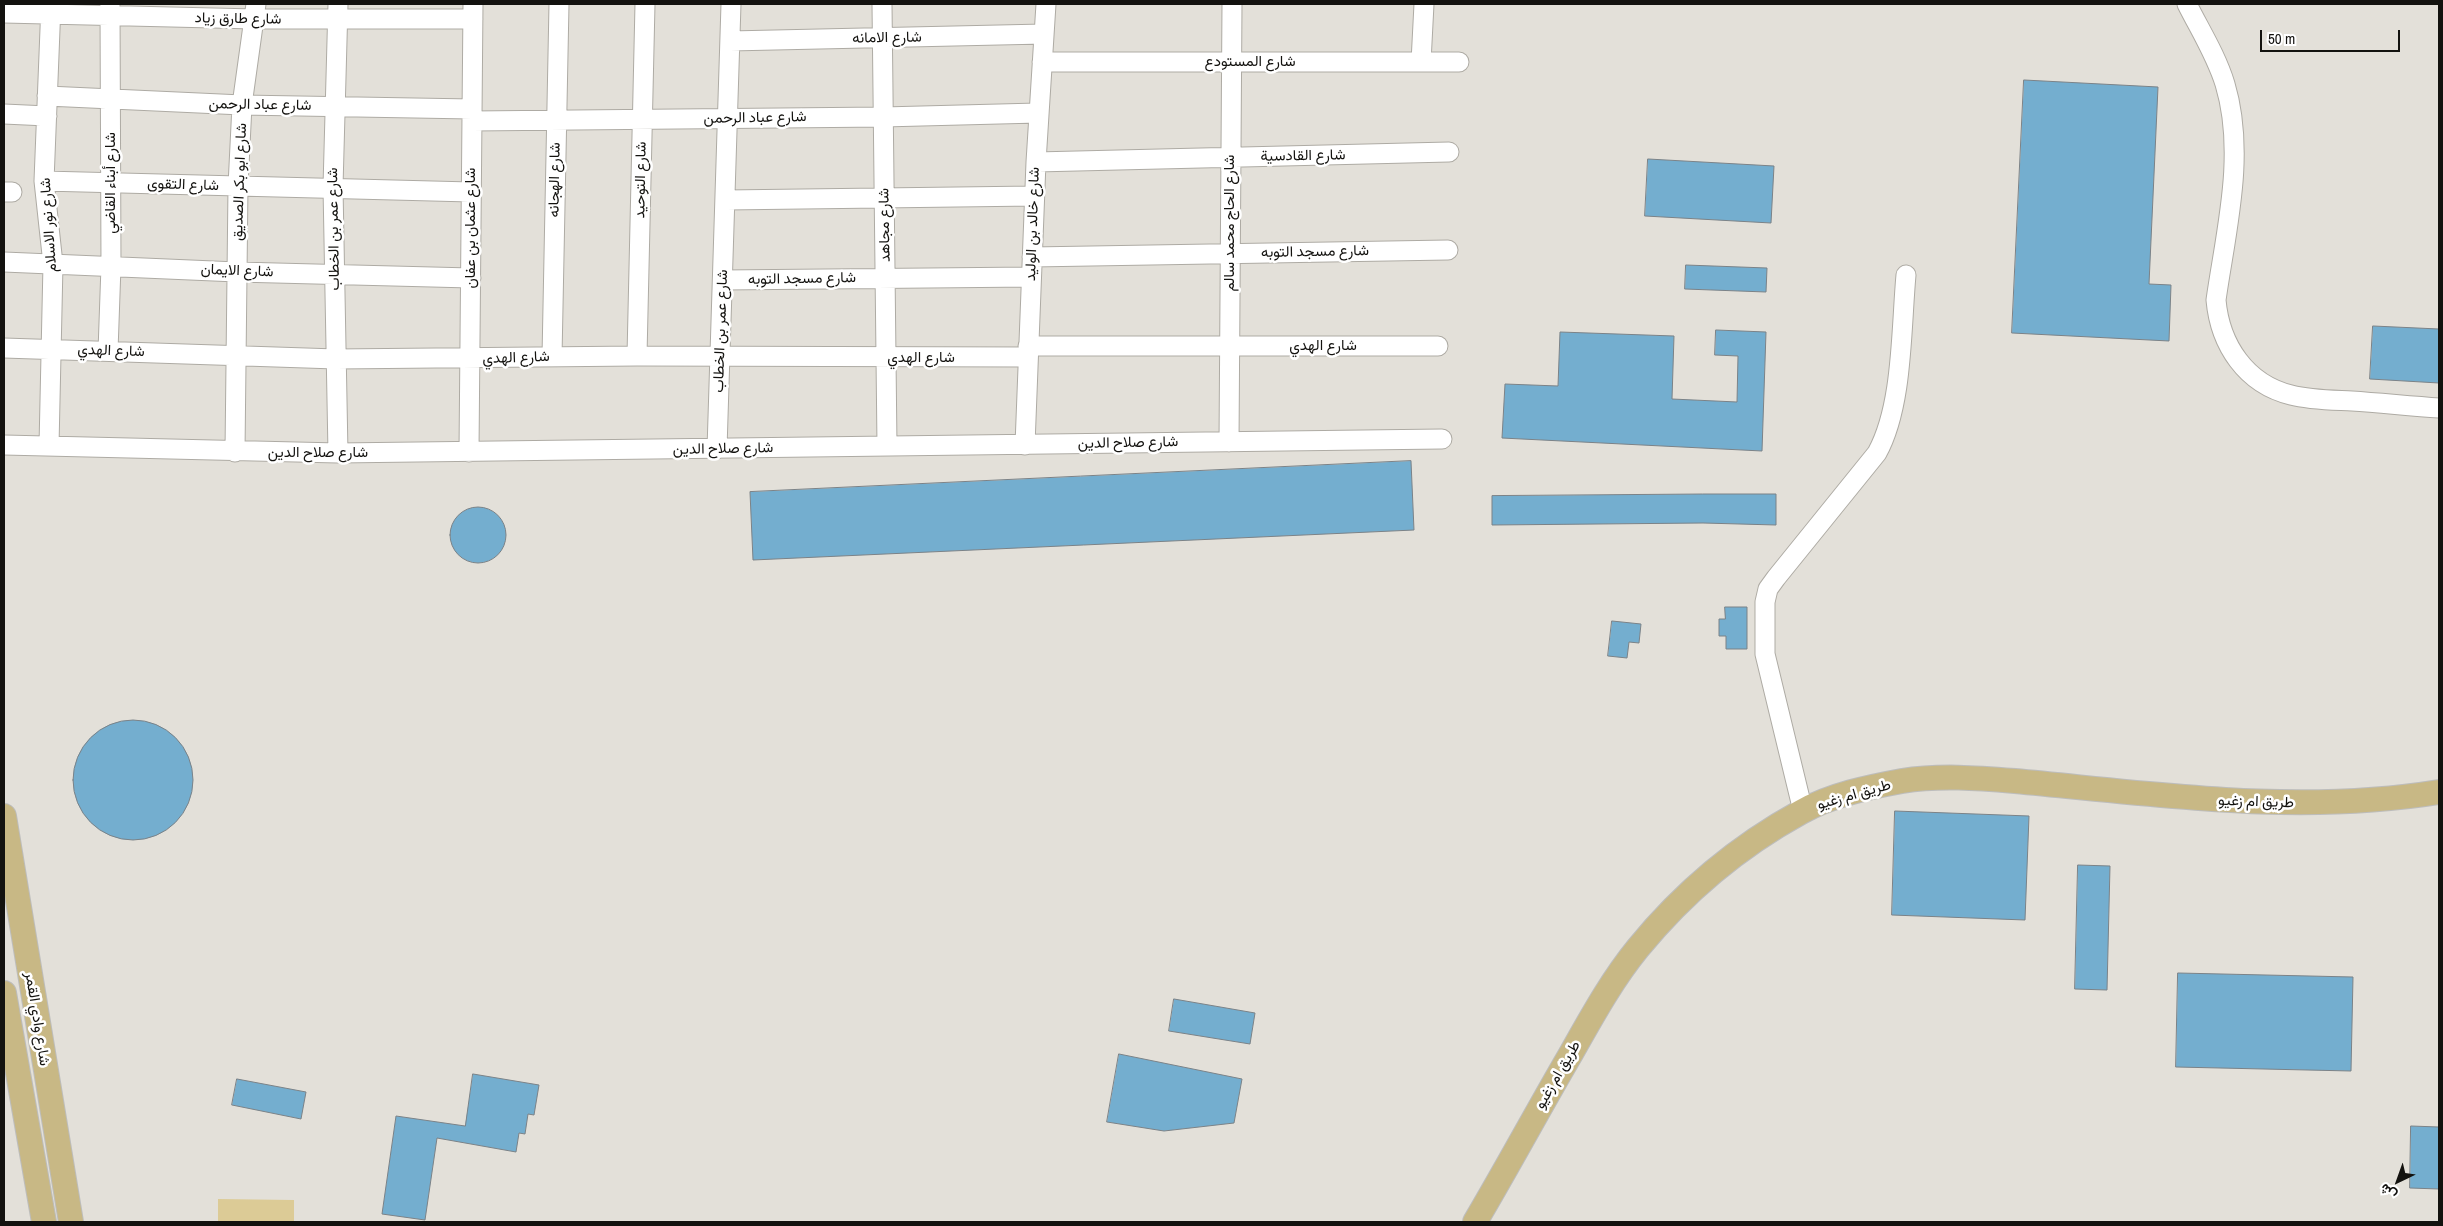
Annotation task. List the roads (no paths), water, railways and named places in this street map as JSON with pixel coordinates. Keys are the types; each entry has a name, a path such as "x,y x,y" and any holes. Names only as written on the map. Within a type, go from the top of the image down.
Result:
{"main road":[{"name":"طريق ام زغيو","path":"1475,1222 1597,1008 1637,948 1686,895 1734,854 1803,811 1853,792 1905,780 1958,777 2212,801 2311,803 2410,797 2439,792"},
{"name":"شارع وادي القمر","path":"4,816 71,1222"},
{"name":"شارع وادي القمر","path":"4,993 44,1222"}],"street":[{"name":"شارع الهجانه","path":"552,356 559,4"},
{"name":"شارع التوحيد","path":"637,356 645,4"},
{"name":"شارع عمر بن الخطاب","path":"717,449 731,4"},
{"name":"شارع مجاهد","path":"882,4 887,446"},
{"name":"شارع خالد بن الوليد","path":"1025,445 1034,196 1046,4"},
{"name":"شارع الحاج محمد سالم","path":"1229,442 1232,4"},
{"path":"1421,62 1424,4"},
{"path":"2187,4 2218,63 2229,99 2234,128 2234,170 2216,300 2220,324 2228,347 2243,367 2261,382 2291,395 2439,408"},
{"name":"شارع طارق زياد","path":"4,13 51,9 255,12 473,12"},
{"name":"شارع نور الاسلام","path":"49,446 53,349 53,264 44,181 51,9"},
{"name":"شارع أبناء القاضي","path":"108,351 111,266 110,10"},
{"name":"شارع ابو بكر الصديق","path":"235,452 238,186 242,106 255,12"},
{"name":"شارع عمر بن الخطاب","path":"337,12 333,187 338,453"},
{"name":"شارع عثمان بن عفان","path":"469,452 473,12"},
{"name":"شارع الامانه","path":"730,41 1044,34"},
{"name":"شارع المستودع","path":"1042,62 1459,62"},
{"name":"شارع عباد الرحمن","path":"47,96 242,106 334,106 557,120 884,117 1038,113"},
{"path":"4,114 47,116"},
{"name":"شارع القادسية","path":"1036,162 1450,152"},
{"name":"شارع التقوى","path":"44,181 472,192"},
{"path":"726,200 1034,196"},
{"name":"شارع مسجد التوبه","path":"1032,257 1448,250"},
{"name":"شارع الايمان","path":"4,262 237,272 471,278"},
{"path":"1803,811 1765,654 1765,602 1768,589 1776,578 1877,453 1885,437 1894,405 1906,275"},
{"name":"شارع مسجد التوبه","path":"723,280 1031,277"},
{"name":"شارع الهدي","path":"4,348 236,356 470,359 552,356 886,358 1230,346 1438,346"},
{"name":"شارع صلاح الدين","path":"4,445 338,453 1442,439"}]}
